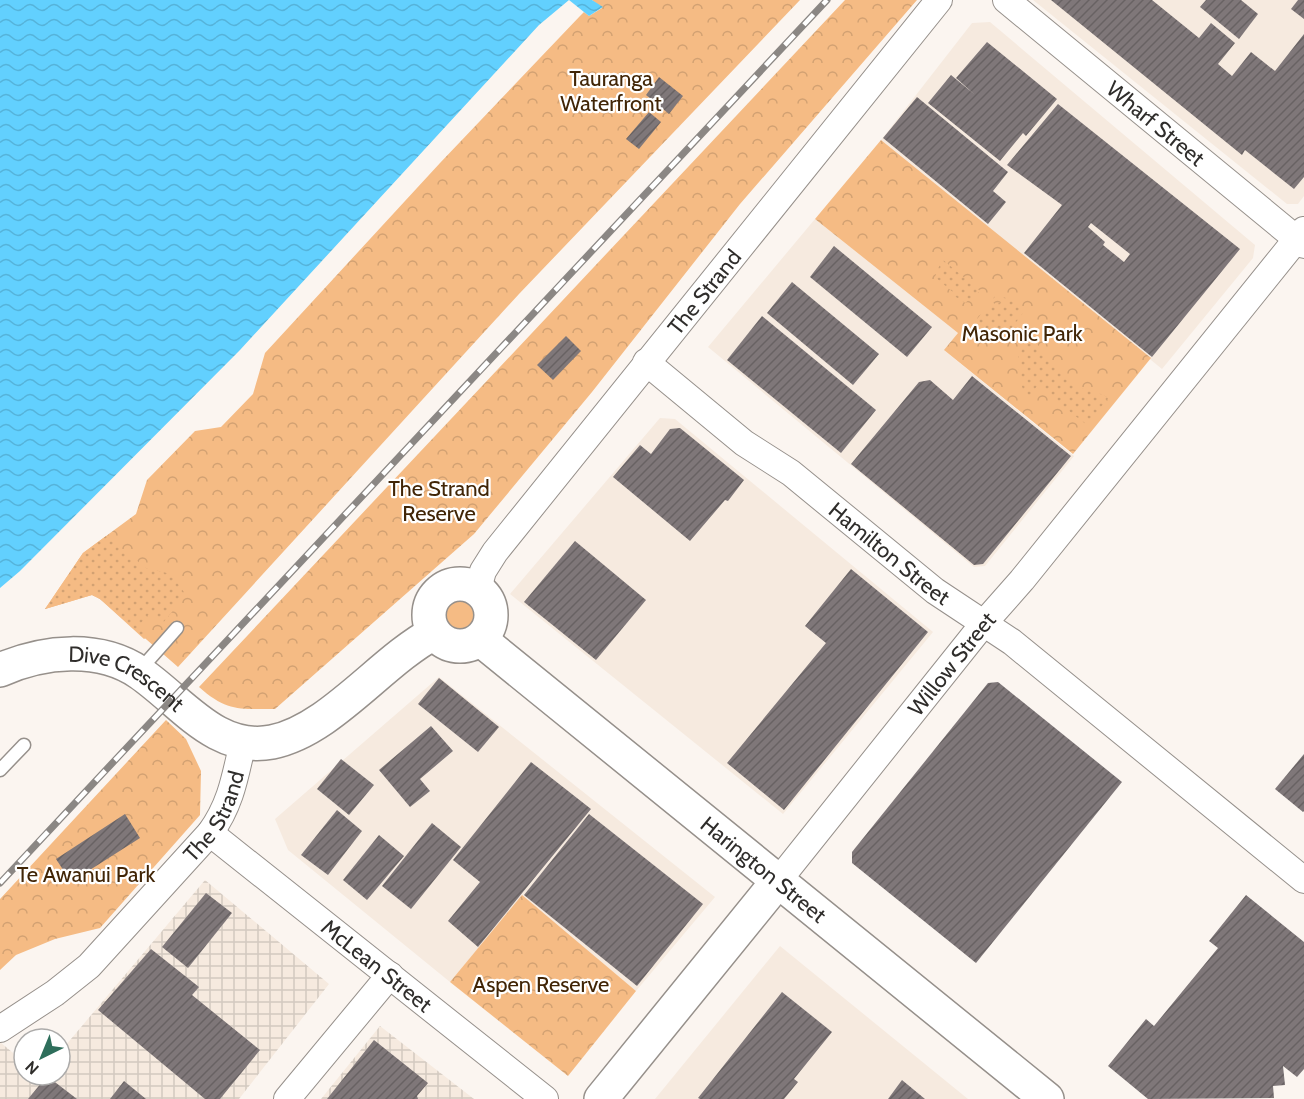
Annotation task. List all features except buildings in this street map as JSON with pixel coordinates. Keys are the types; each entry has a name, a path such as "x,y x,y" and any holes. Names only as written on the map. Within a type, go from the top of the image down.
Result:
{"street":[{"name":"The Strand","path":"478,589 483,571 495,552 939,0"},
{"name":"Wharf Street","path":"1006,0 1301,238"},
{"name":"Willow Street","path":"601,1099 984,623 1022,580 1301,238"},
{"name":"Hamilton Street","path":"646,362 744,443 791,473 935,591 1012,642 1297,874"},
{"path":"457,584 468,585 478,589 485,597 491,614 490,625 481,640 460,647 449,645 434,633 429,616 430,606 439,592 457,584"},
{"name":"The Strand","path":"0,1029 55,993 89,966 210,833 223,816 232,793 243,742 275,741 303,730 342,703 416,643 434,633"},
{"name":"Harington Street","path":"481,640 1047,1099"},
{"name":"Dive Crescent","path":"0,670 39,657 72,653 103,658 138,671 206,728 243,742"},
{"name":"McLean Street","path":"210,833 545,1099"},
{"path":"287,1099 390,975"}],"lane":[{"path":"138,671 177,628"},
{"path":"0,770 24,745"}],"shaded area":[{"path":"1033,0 1304,0 1304,196 1298,204 1287,204"},
{"path":"990,22 1255,245 1253,258 1162,369 881,140 972,23"},
{"path":"815,219 958,333 945,351 1074,456 985,566 974,567 708,347"},
{"path":"660,418 675,419 933,632 783,814 510,594"},
{"path":"439,677 715,897 636,991 522,896 450,982 288,850 275,819"},
{"path":"205,880 329,984 239,1099 0,1099 0,1042 12,1052 12,1087 72,1087 72,1038"},
{"path":"780,946 968,1099 655,1099"},
{"path":"380,1026 474,1099 321,1099"}],"green space":[{"name":"Tauranga Waterfront","path":"592,0 800,0 519,294 178,667 100,599 92,595 45,609 83,553 136,514 147,480 195,431 221,427 253,394 265,353 440,163 584,12 589,16 602,8"},
{"name":"The Strand Reserve","path":"845,0 917,0 740,204 592,392 474,534 275,709 252,709 226,705 199,687"},
{"name":"Masonic Park","path":"881,140 1151,358 1073,454 944,350 958,333 815,219"},
{"path":"942,259 980,291 965,303 953,295 954,293 935,277"},
{"path":"995,296 1002,297 993,302 995,305 1004,301 1003,297 1017,302 1023,313 1010,330 991,338 989,334 988,338 983,340 980,339 974,323"},
{"path":"1030,336 1074,386 1108,398 1087,425 1037,386 1028,398 1024,394 1018,370 1021,369 1018,356"},
{"path":"106,536 146,568 171,574 186,595 162,624 150,613 140,624 151,635 144,639 100,599 92,595 45,609 83,553"},
{"path":"461,598 475,603 480,617 475,631 461,636 447,631 442,617 447,603"},
{"name":"Te Awanui Park","path":"166,720 186,739 201,771 200,815 100,928 55,939 16,955 0,970 0,899"},
{"name":"Aspen Reserve","path":"522,895 636,991 568,1076 450,982"}],"water":[{"path":"0,0 569,0 539,25 240,350 20,571 0,588"},
{"path":"569,0 592,0 603,7 589,16"}],"railway":[{"path":"0,883 827,0"}]}
